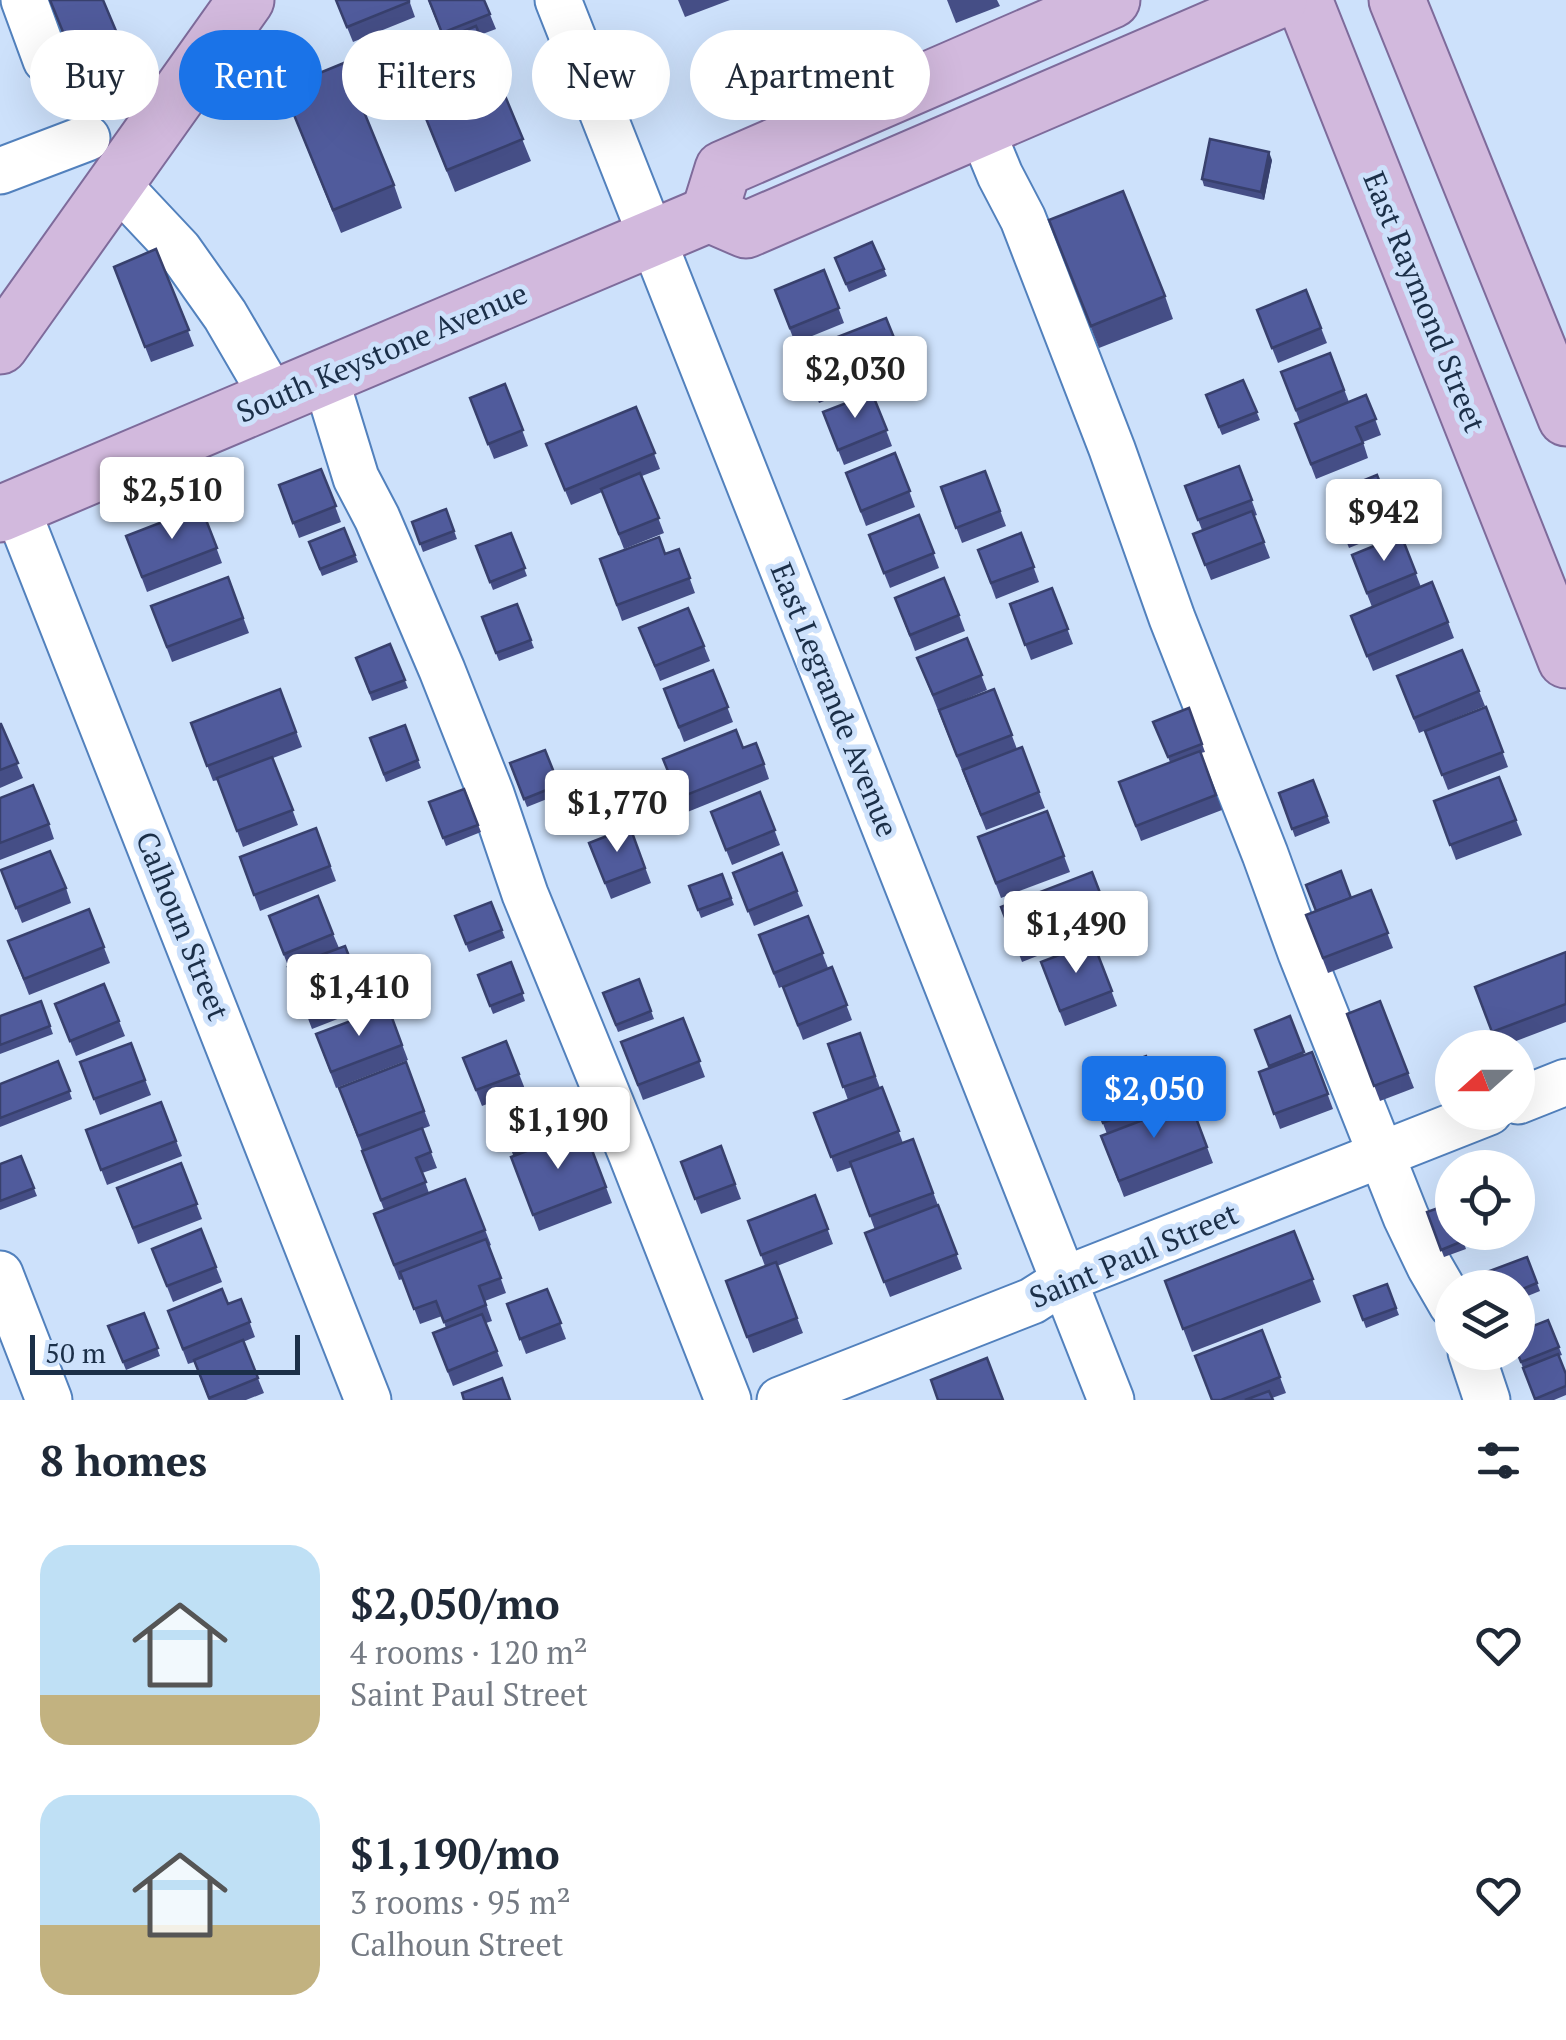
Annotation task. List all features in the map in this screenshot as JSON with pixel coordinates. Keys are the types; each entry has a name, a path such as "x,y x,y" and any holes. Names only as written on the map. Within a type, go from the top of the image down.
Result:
{"main road":[{"path":"0,346 101,161 246,0"},
{"path":"1112,0 723,168 709,214 746,230 1280,0"},
{"name":"East Raymond Street","path":"1304,0 1566,660"},
{"path":"1397,0 1551,336 1566,418"},
{"name":"South Keystone Avenue","path":"8,511 709,214"}],"street":[{"path":"24,0 35,30"},
{"name":"East Legrande Avenue","path":"558,0 1111,1400"},
{"path":"981,129 1023,219 1301,953 1406,1217 1435,1276"},
{"path":"0,172 101,161 179,250 225,315 274,399"},
{"path":"325,377 356,478 442,670 525,894 728,1400"},
{"name":"Calhoun Street","path":"8,511 368,1400"},
{"path":"1535,1094 1566,1082"},
{"name":"Saint Paul Street","path":"780,1400 1032,1301 1064,1281 1444,1130"},
{"path":"0,1274 48,1400"},
{"path":"1477,1370 1487,1400"}],"building":[{"path":"50,0 103,0 116,30 62,30"},
{"path":"336,0 409,0 409,2 347,27"},
{"path":"429,0 484,0 490,14 441,30"},
{"path":"342,64 342,120 367,120 394,185 333,210 296,120 322,120 322,72"},
{"path":"512,113 523,139 447,170 427,120 512,120"},
{"path":"1210,139 1269,152 1261,192 1202,179"},
{"path":"1123,191 1165,296 1091,326 1049,220"},
{"path":"872,242 884,269 846,284 835,258"},
{"path":"156,249 189,330 145,347 114,267"},
{"path":"824,270 839,308 790,328 775,290"},
{"path":"1306,290 1321,328 1272,348 1257,310"},
{"path":"886,318 897,345 859,360 863,369 813,388 799,352"},
{"path":"1330,353 1344,390 1296,410 1281,372"},
{"path":"1243,380 1257,412 1219,427 1206,395"},
{"path":"505,384 523,430 488,444 470,398"},
{"path":"872,393 887,430 838,450 823,412"},
{"path":"1366,395 1376,419 1356,427 1363,443 1311,464 1295,424"},
{"path":"636,407 655,453 565,490 546,444"},
{"path":"895,453 910,491 861,511 846,473"},
{"path":"1239,466 1252,500 1198,520 1185,486"},
{"path":"321,469 336,506 293,523 279,485"},
{"path":"985,471 1000,511 956,528 941,487"},
{"path":"640,473 659,518 619,534 601,489"},
{"path":"1377,475 1392,513 1343,532 1328,495"},
{"path":"201,507 217,548 142,577 126,536"},
{"path":"446,509 454,531 420,544 412,522"},
{"path":"1252,511 1264,542 1205,565 1193,534"},
{"path":"919,515 934,553 884,573 869,535"},
{"path":"344,528 355,555 320,569 309,542"},
{"path":"511,533 525,568 490,582 476,546"},
{"path":"1021,533 1034,567 991,583 978,550"},
{"path":"1401,535 1416,573 1367,593 1352,555"},
{"path":"659,537 665,554 679,549 690,578 617,605 600,559"},
{"path":"228,577 243,618 167,647 151,606"},
{"path":"944,578 959,615 910,635 895,598"},
{"path":"1432,582 1448,622 1367,656 1351,616"},
{"path":"1052,588 1068,629 1025,645 1010,604"},
{"path":"517,604 531,640 496,653 482,617"},
{"path":"688,608 704,646 655,666 639,628"},
{"path":"967,638 982,675 933,695 917,658"},
{"path":"390,644 405,680 370,693 356,658"},
{"path":"1462,650 1479,691 1414,718 1397,676"},
{"path":"713,670 728,707 679,727 664,689"},
{"path":"280,689 296,732 207,766 191,723"},
{"path":"994,689 1012,735 957,756 939,710"},
{"path":"1486,707 1503,752 1442,775 1425,731"},
{"path":"1189,708 1202,744 1168,757 1153,722"},
{"path":"0,724 18,763 0,770"},
{"path":"405,725 418,760 384,774 370,738"},
{"path":"736,730 743,748 756,743 764,764 679,798 663,759"},
{"path":"1022,747 1039,792 981,815 963,770"},
{"path":"545,750 559,785 524,799 510,763"},
{"path":"1200,751 1216,795 1136,826 1119,782"},
{"path":"272,757 293,810 237,831 217,778"},
{"path":"1499,777 1516,820 1450,845 1434,801"},
{"path":"1313,780 1327,816 1292,829 1279,793"},
{"path":"33,785 49,824 0,843 0,798"},
{"path":"464,789 478,825 443,838 429,802"},
{"path":"760,792 775,830 726,850 711,812"},
{"path":"1047,811 1064,856 996,883 978,837"},
{"path":"630,827 645,868 605,883 589,843"},
{"path":"316,828 330,866 254,895 240,857"},
{"path":"50,851 66,888 16,908 1,870"},
{"path":"782,853 797,891 748,911 733,873"},
{"path":"1341,871 1351,898 1316,911 1306,885"},
{"path":"1092,872 1107,911 1016,946 1001,907"},
{"path":"722,874 731,898 698,910 689,886"},
{"path":"1371,890 1388,933 1323,958 1306,915"},
{"path":"318,896 333,934 284,954 269,916"},
{"path":"491,902 502,930 466,944 455,916"},
{"path":"89,909 104,947 24,979 8,941"},
{"path":"808,916 823,953 774,973 759,935"},
{"path":"1093,942 1112,991 1060,1011 1041,962"},
{"path":"345,946 363,992 306,1014 288,967"},
{"path":"1566,952 1566,1004 1491,1030 1475,987"},
{"path":"511,962 523,993 490,1006 478,975"},
{"path":"832,967 847,1005 798,1025 783,987"},
{"path":"639,979 651,1011 616,1025 603,993"},
{"path":"104,984 119,1021 70,1041 55,1004"},
{"path":"41,1001 50,1026 0,1045 0,1016"},
{"path":"1380,1001 1408,1073 1374,1086 1347,1014"},
{"path":"388,1007 402,1045 331,1072 316,1034"},
{"path":"1290,1016 1304,1052 1269,1066 1255,1030"},
{"path":"683,1018 700,1061 638,1085 621,1042"},
{"path":"860,1033 875,1076 843,1087 828,1044"},
{"path":"506,1041 519,1074 476,1090 463,1058"},
{"path":"131,1043 145,1080 94,1099 80,1062"},
{"path":"1312,1052 1328,1094 1274,1114 1259,1072"},
{"path":"1146,1056 1163,1100 1103,1123 1086,1079"},
{"path":"58,1061 70,1091 0,1118 0,1084"},
{"path":"406,1062 424,1111 358,1136 339,1088"},
{"path":"882,1087 899,1131 831,1157 814,1113"},
{"path":"536,1096 552,1140 514,1154 498,1111"},
{"path":"161,1102 176,1141 101,1170 86,1130"},
{"path":"1190,1102 1207,1147 1119,1181 1101,1136"},
{"path":"422,1128 431,1152 416,1158 426,1182 381,1200 362,1151"},
{"path":"584,1129 606,1187 533,1215 511,1157"},
{"path":"913,1139 933,1193 870,1216 850,1162"},
{"path":"721,1146 735,1184 695,1199 681,1162"},
{"path":"21,1156 34,1188 0,1201 0,1164"},
{"path":"181,1163 197,1204 133,1228 117,1188"},
{"path":"465,1179 485,1230 394,1265 374,1214"},
{"path":"815,1195 828,1229 761,1255 748,1221"},
{"path":"938,1205 957,1254 884,1282 865,1233"},
{"path":"1435,1209 1435,1234 1427,1212"},
{"path":"201,1229 216,1267 167,1286 152,1249"},
{"path":"1294,1231 1313,1279 1183,1329 1165,1281"},
{"path":"486,1239 501,1278 479,1286 486,1305 444,1322 436,1301 414,1309 400,1272"},
{"path":"1527,1257 1532,1270 1492,1270"},
{"path":"776,1262 797,1318 747,1337 726,1281"},
{"path":"1387,1284 1396,1308 1363,1320 1354,1296"},
{"path":"222,1289 228,1304 241,1299 250,1322 183,1349 168,1311"},
{"path":"547,1289 561,1323 520,1339 507,1304"},
{"path":"144,1313 158,1348 123,1362 108,1326"},
{"path":"482,1314 497,1351 448,1371 433,1333"},
{"path":"1548,1320 1559,1347 1535,1356 1535,1325"},
{"path":"1262,1330 1280,1377 1212,1400 1195,1356"},
{"path":"243,1340 258,1378 209,1398 194,1360"},
{"path":"1558,1354 1566,1386 1535,1399 1524,1370 1535,1370 1535,1363"},
{"path":"987,1358 1003,1400 938,1400 931,1380"},
{"path":"502,1378 510,1400 464,1400 462,1393"},
{"path":"1269,1391 1273,1400 1245,1400"}]}
